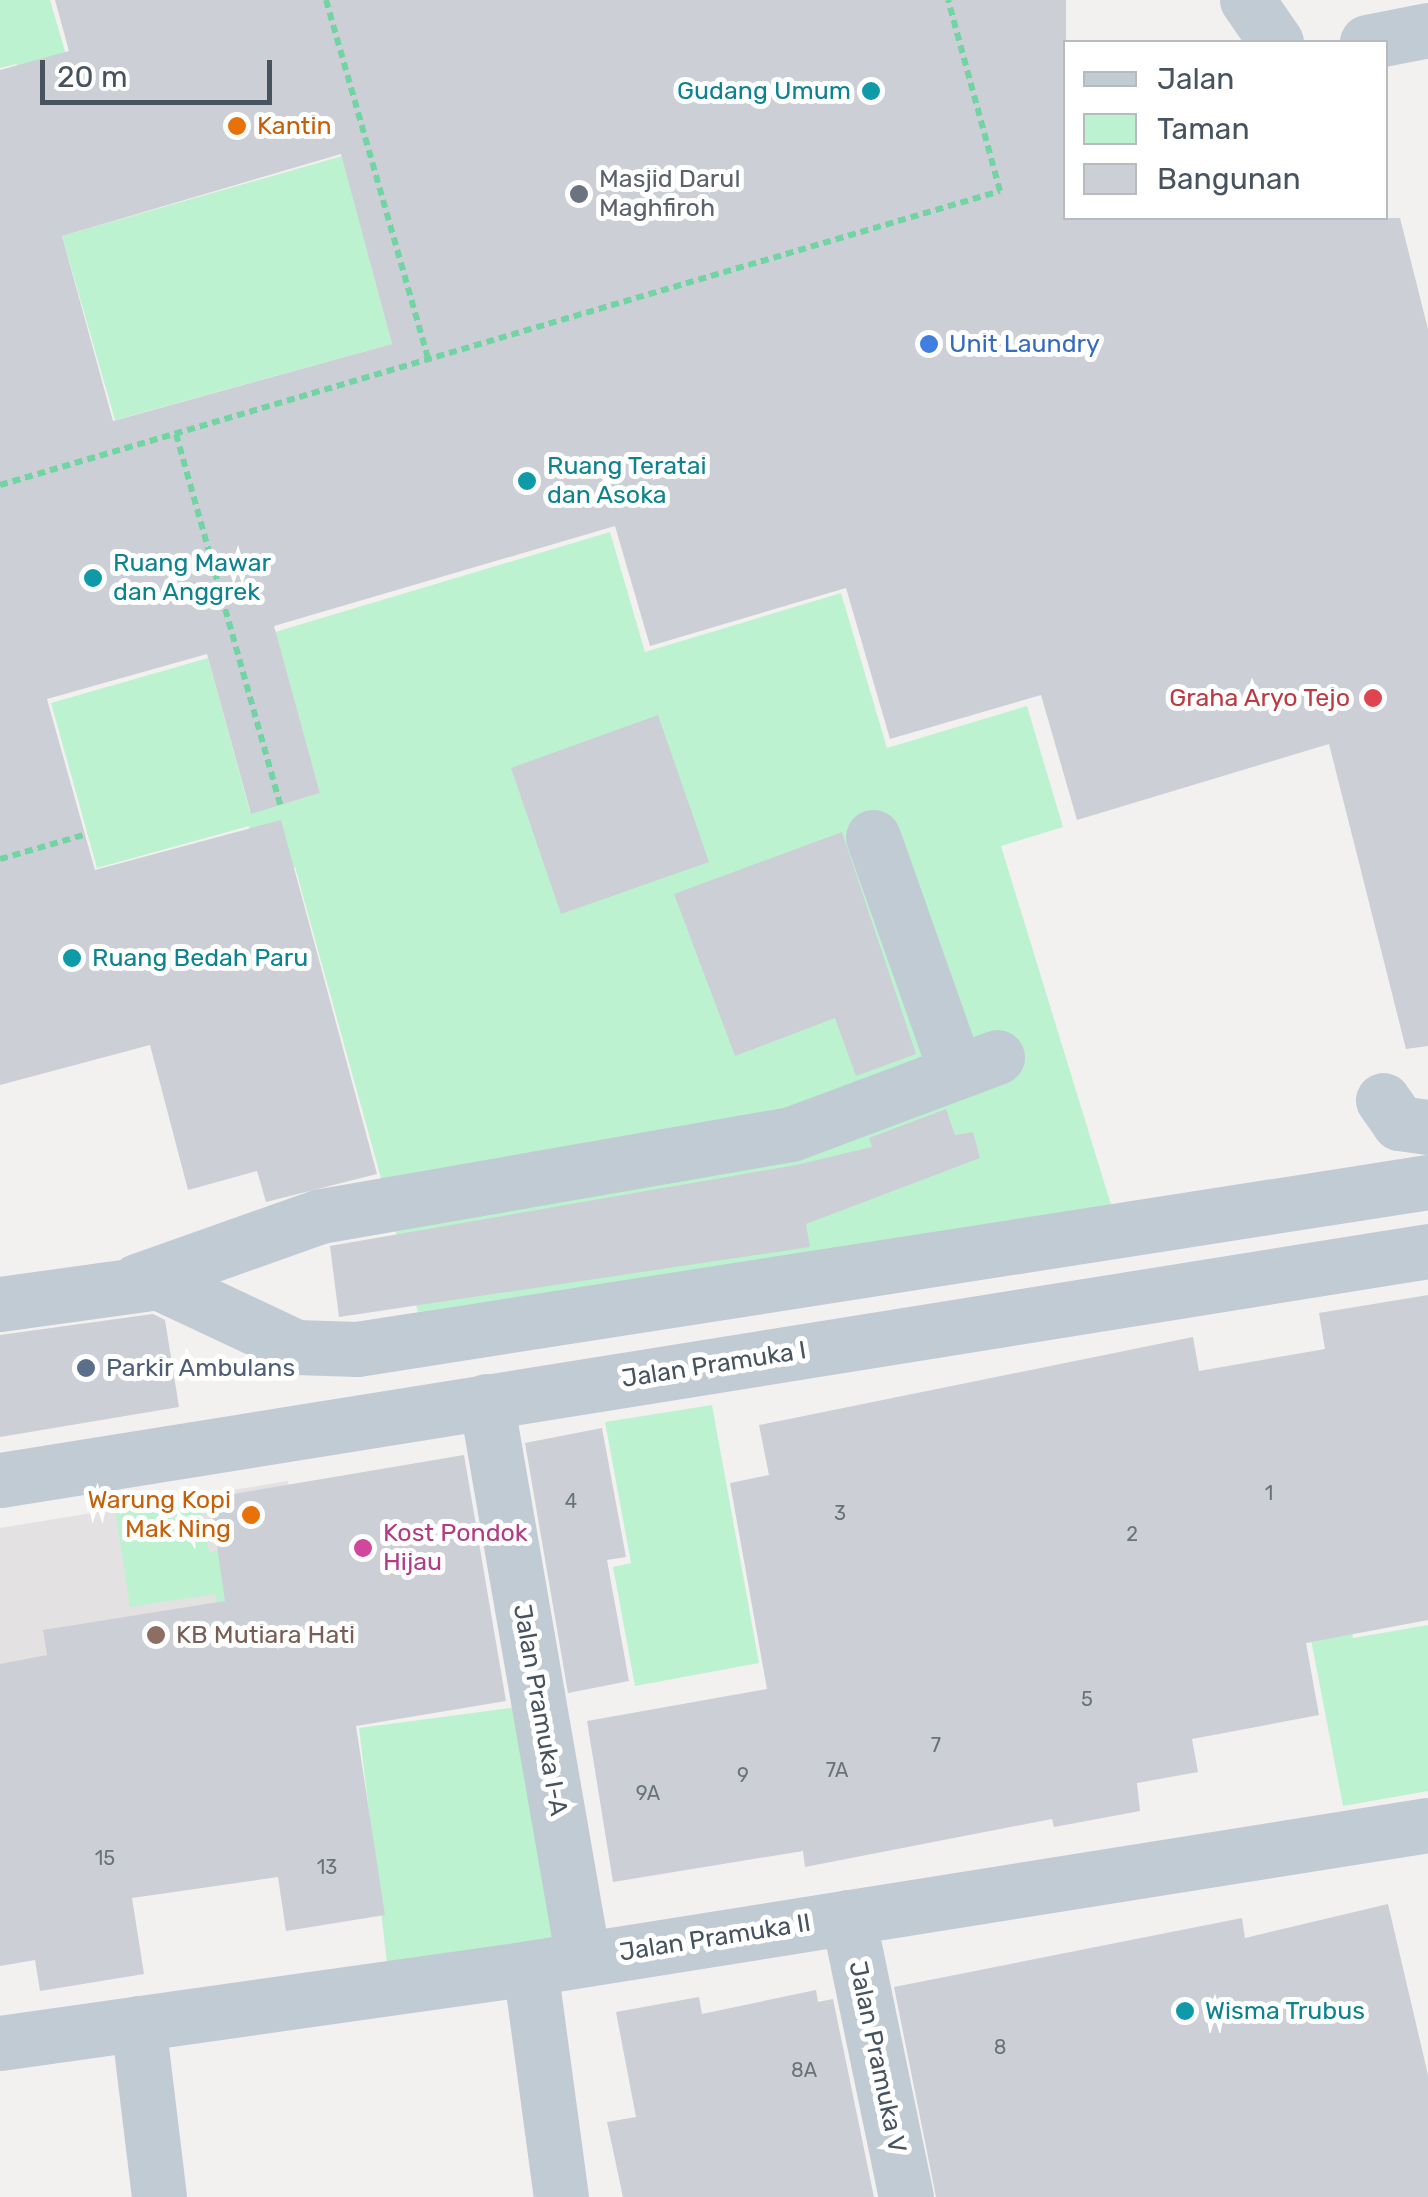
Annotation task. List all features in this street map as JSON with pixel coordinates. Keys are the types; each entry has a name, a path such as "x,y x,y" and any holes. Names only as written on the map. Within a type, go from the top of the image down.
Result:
{"street":[{"path":"1247,0 1275,40"},
{"path":"1378,40 1428,30"},
{"path":"138,1282 237,1240 332,1214 790,1134 976,1065 873,837"},
{"path":"0,1304 138,1282 176,1285 296,1346 358,1349 1428,1182"},
{"name":"Jalan Pramuka I","path":"0,1480 1428,1251"},
{"name":"Jalan Pramuka I-A","path":"486,1401 583,1959"},
{"name":"Jalan Pramuka II","path":"0,2043 530,1968 1428,1825"},
{"name":"Jalan Pramuka V","path":"848,1917 906,2197"},
{"path":"530,1968 561,2197"},
{"path":"138,2023 159,2197"}],"path":[{"path":"326,0 429,362"},
{"path":"0,485 1000,191 948,0"},
{"path":"176,434 280,805"},
{"path":"0,859 87,834"}],"shaded area":[{"name":"KB Mutiara Hati","path":"288,1481 328,1733 0,1761 0,1528"}],"green space":[{"path":"0,0 50,0 85,120 37,135 17,64 0,68"},
{"path":"342,156 392,344 115,420 62,236"},
{"path":"610,532 645,652 841,593 887,748 1027,706 1063,827 1001,846 1112,1208 418,1312 295,867 262,875 249,826 97,868 51,703 208,658 250,812 320,793 275,632"},
{"path":"712,1405 759,1663 635,1686 613,1567 631,1563 605,1422"},
{"path":"198,1496 209,1552 296,1537 240,1744 215,1594 130,1607 115,1509"},
{"path":"1340,1560 1353,1638 1428,1625 1428,1791 1343,1806 1297,1567"},
{"path":"517,1707 559,1949 388,1971 359,1728"}],"building":[{"path":"55,0 1066,0 1063,220 1400,218 1428,329 1428,1046 1406,1049 1329,744 1077,820 1041,695 890,739 846,588 650,646 615,526 274,626 320,793 251,814 207,654 47,699 95,870 281,820 377,1174 266,1202 257,1171 188,1190 150,1045 0,1085 0,70 69,51","holes":["341,154 392,344 113,421 62,236"]},
{"path":"658,715 709,862 561,914 511,768"},
{"path":"842,832 916,1054 856,1076 835,1018 735,1056 674,894"},
{"path":"946,1109 955,1135 973,1132 980,1158 806,1224 810,1247 339,1317 330,1246 796,1165 872,1147 869,1138"},
{"path":"1428,1295 1428,1620 1306,1643 1319,1715 1192,1739 1198,1772 1137,1783 1140,1811 1054,1827 1052,1819 805,1867 803,1851 613,1882 587,1721 767,1689 730,1483 769,1475 759,1425 1193,1337 1199,1371 1325,1349 1319,1313"},
{"name":"Parkir Ambulans","path":"153,1314 165,1320 179,1407 0,1437 0,1335"},
{"path":"602,1428 626,1557 607,1560 629,1681 568,1693 525,1443"},
{"path":"464,1455 506,1701 356,1726 385,1915 286,1931 278,1877 132,1898 144,1974 40,1991 35,1960 0,1966 0,1664 47,1655 43,1630 225,1601 210,1498"},
{"path":"1388,1904 1428,2075 1428,2197 936,2197 894,1987 1242,1918 1245,1938"},
{"path":"816,1990 818,2002 833,1999 874,2197 623,2197 607,2122 636,2117 616,2012 699,1997 702,2014"}],"place":[{"name":"Gudang Umum","path":"871,91"},
{"name":"Kantin","path":"237,126"},
{"name":"Masjid Darul Maghfiroh","path":"579,194"},
{"name":"Unit Laundry","path":"929,344"},
{"name":"Ruang Teratai dan Asoka","path":"527,481"},
{"name":"Ruang Mawar dan Anggrek","path":"93,578"},
{"name":"Graha Aryo Tejo","path":"1373,698"},
{"name":"Ruang Bedah Paru","path":"72,958"},
{"name":"Parkir Ambulans","path":"86,1368"},
{"name":"Warung Kopi Mak Ning","path":"251,1515"},
{"name":"Kost Pondok Hijau","path":"363,1548"},
{"name":"KB Mutiara Hati","path":"156,1635"},
{"name":"Wisma Trubus","path":"1185,2011"}]}
